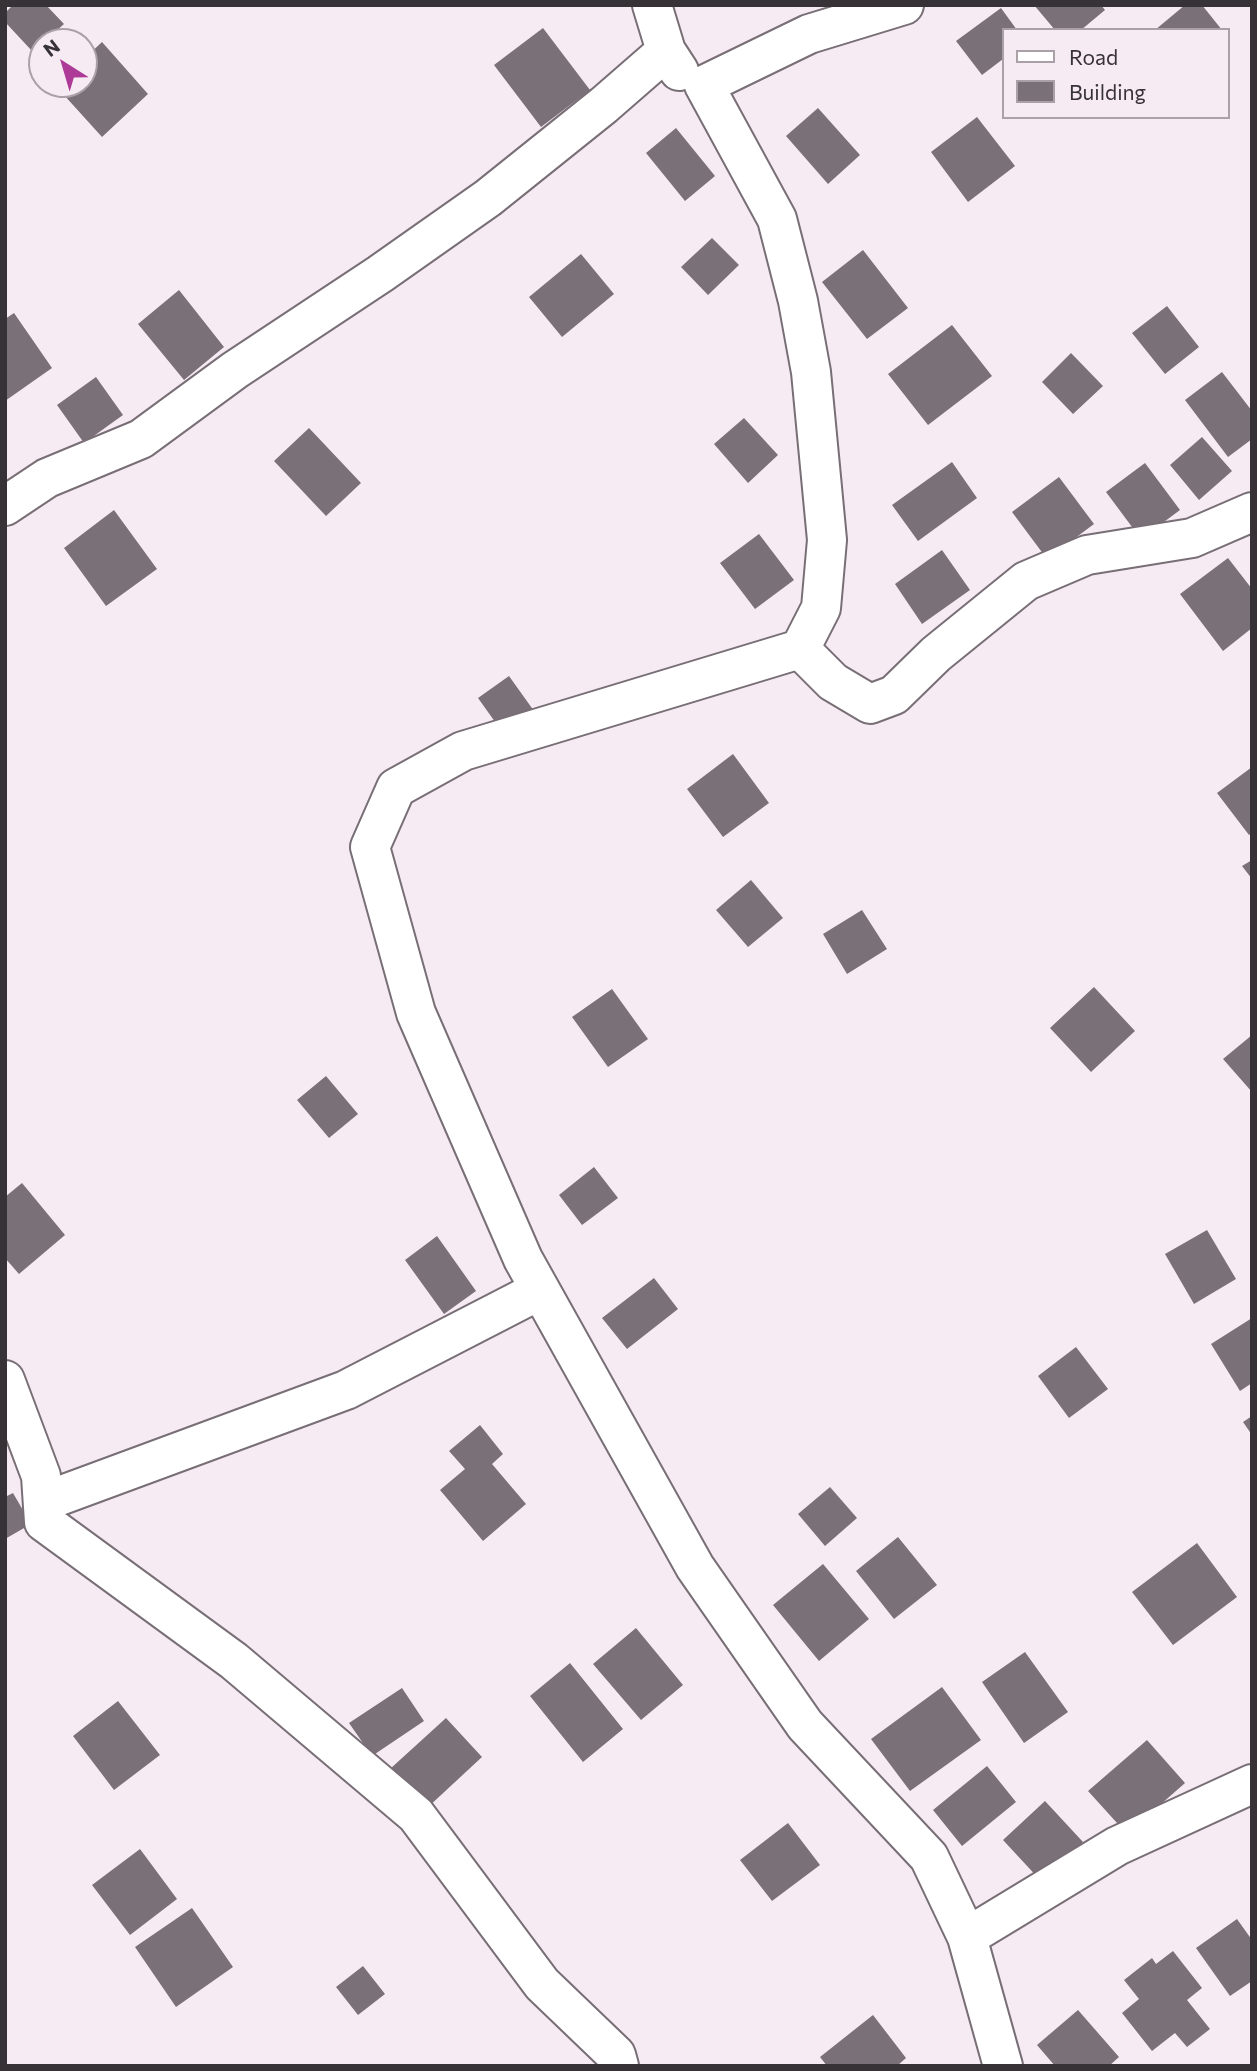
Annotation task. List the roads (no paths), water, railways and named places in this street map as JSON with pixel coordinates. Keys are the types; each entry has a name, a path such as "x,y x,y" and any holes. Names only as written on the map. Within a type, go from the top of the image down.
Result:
{"street":[{"path":"652,5 666,51 684,79 704,85 808,34 904,5"},
{"path":"5,506 47,478 141,439 234,370 380,274 488,198 604,105 666,51"},
{"path":"704,85 777,219 798,301 811,372 827,540 821,608 800,649 463,751 396,788 370,847 416,1013 523,1259 695,1567 805,1725 929,1857 967,1937 1003,2066"},
{"path":"800,649 833,682 870,704 894,695 936,654 1026,581 1087,555 1192,538 1252,512"},
{"path":"43,1502 346,1390 540,1290"},
{"path":"5,1380 41,1476 44,1522 234,1661 416,1815 542,1984 616,2055 619,2066"},
{"path":"967,1937 1117,1846 1252,1784"}]}
